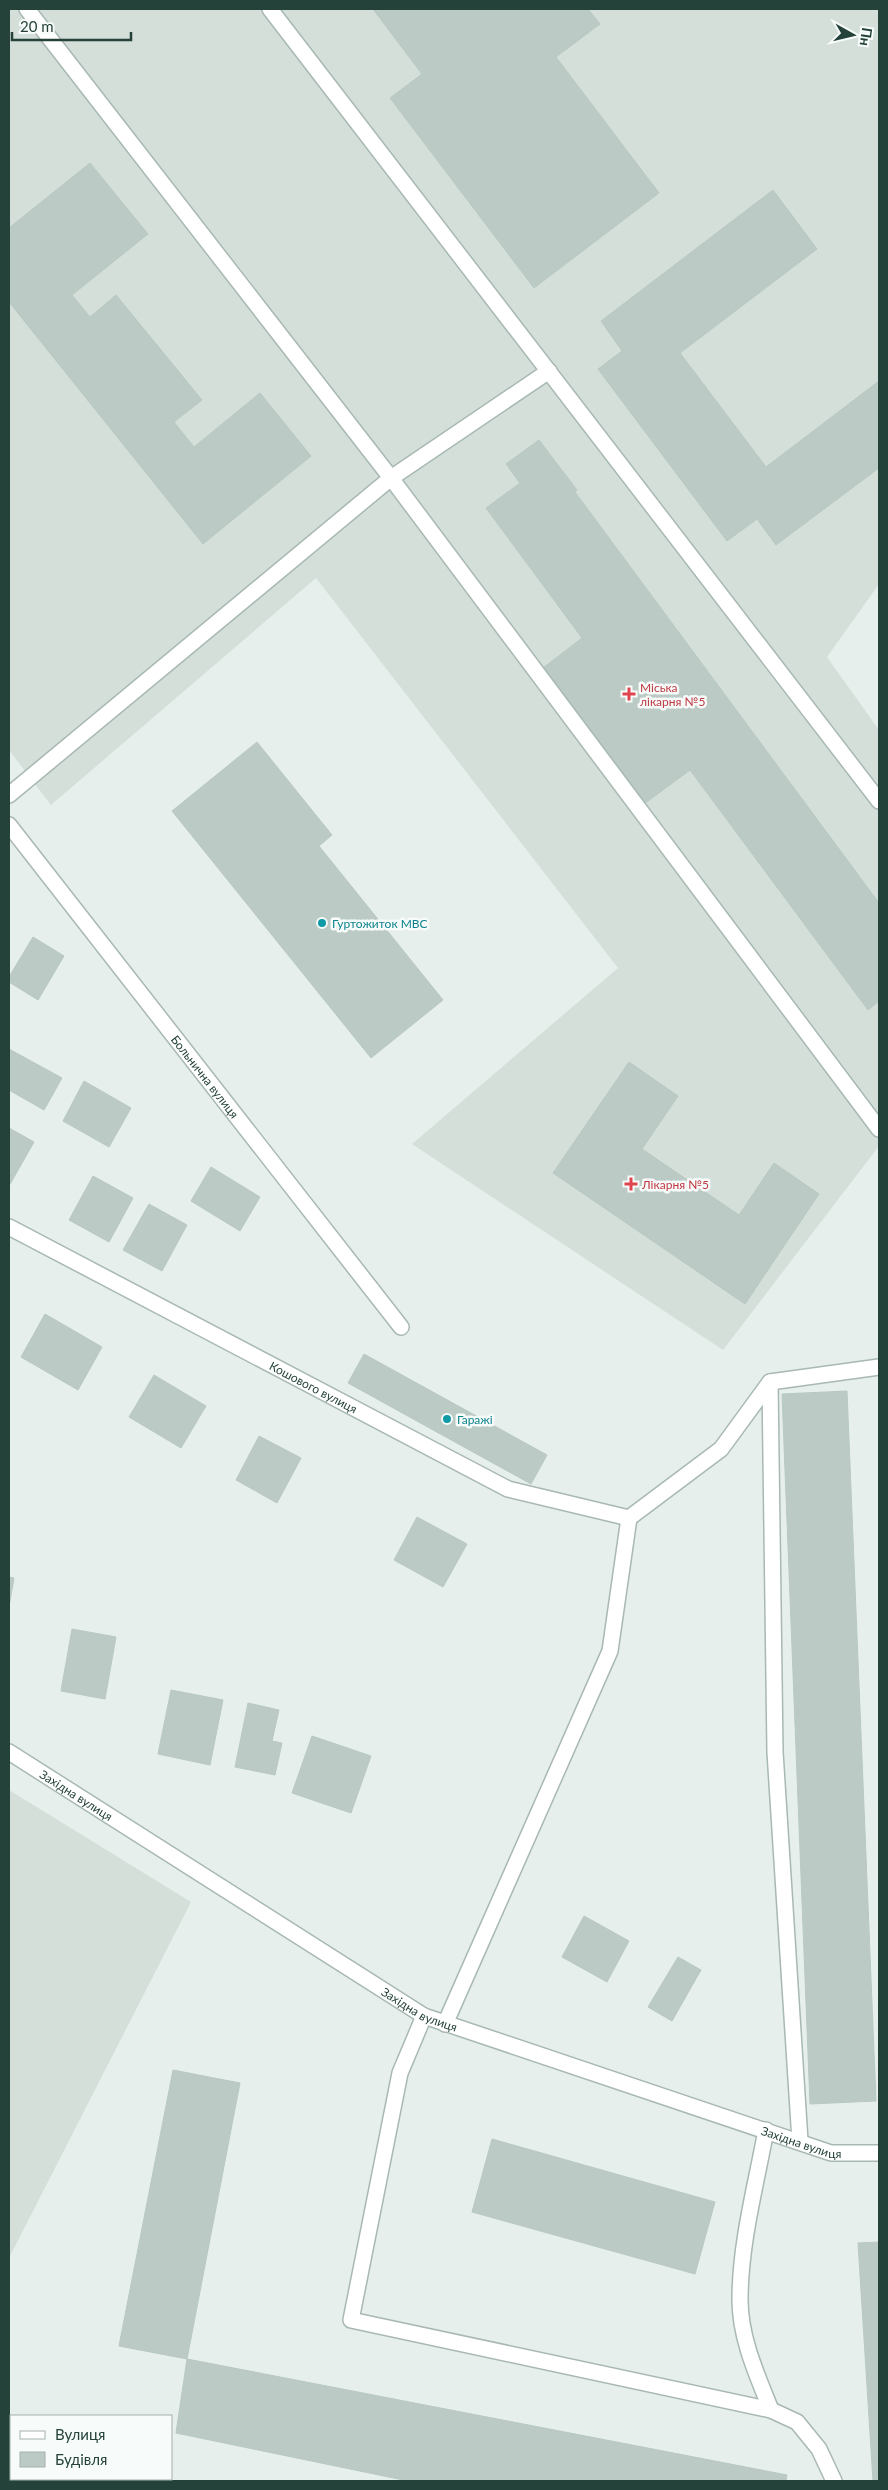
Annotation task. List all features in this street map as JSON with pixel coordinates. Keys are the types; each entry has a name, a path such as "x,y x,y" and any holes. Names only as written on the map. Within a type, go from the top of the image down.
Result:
{"street":[{"path":"27,9 391,478 879,1129"},
{"path":"270,9 879,801"},
{"path":"9,795 391,478 549,371"},
{"name":"Больнична вулиця","path":"9,825 402,1327"},
{"name":"Кошового вулиця","path":"9,1227 508,1489 629,1518"},
{"path":"445,2024 610,1650 629,1518 721,1449 770,1382 879,1367"},
{"path":"770,1382 775,1752 800,2141"},
{"name":"Західна вулиця","path":"9,1752 424,2016 800,2141 830,2153 879,2153"},
{"path":"424,2016 400,2074 351,2320 770,2410 797,2422 819,2448 834,2481"},
{"path":"766,2130 746,2240 740,2301 749,2353 770,2410"}],"shaded area":[{"name":"Міська лікарня №5","path":"9,9 879,9 879,584 827,657 879,730 879,1146 723,1350 412,1144 618,968 316,578 51,805 9,750"},
{"path":"9,1790 191,1902 9,2258"}],"building":[{"path":"373,9 588,9 600,24 556,57 659,193 534,288 390,98 422,74"},
{"path":"90,163 148,234 72,295 90,317 116,295 202,400 174,422 194,447 260,393 311,456 203,544 9,302 9,228"},
{"path":"773,190 817,249 680,353 766,467 879,381 879,468 776,545 757,519 727,541 598,369 622,351 601,321"},
{"path":"539,440 577,490 575,492 879,903 879,1001 868,1010 690,770 644,804 543,668 582,638 486,508 520,483 506,464"},
{"name":"Гуртожиток МВС","path":"257,742 332,835 319,846 443,1000 371,1058 172,811"},
{"path":"33,937 64,956 38,1000 9,982 9,977"},
{"path":"9,1049 62,1078 44,1110 9,1090"},
{"name":"Лікарня №5","path":"629,1062 678,1096 642,1149 739,1215 774,1163 819,1194 745,1304 553,1173"},
{"path":"84,1081 131,1108 109,1147 63,1121"},
{"path":"9,1128 34,1142 9,1186"},
{"path":"211,1167 260,1197 240,1231 191,1201"},
{"path":"93,1176 133,1198 109,1242 69,1220"},
{"path":"149,1204 187,1225 162,1271 123,1250"},
{"path":"45,1314 102,1347 78,1390 21,1357"},
{"name":"Гаражі","path":"364,1354 547,1455 531,1484 348,1383"},
{"path":"154,1375 206,1406 181,1448 129,1417"},
{"path":"847,1391 876,2101 810,2104 782,1394"},
{"path":"259,1436 301,1458 277,1503 236,1480"},
{"path":"417,1517 467,1544 443,1587 394,1560"},
{"path":"9,1577 14,1578 9,1607"},
{"path":"72,1629 116,1637 105,1699 61,1691"},
{"path":"171,1690 223,1700 210,1765 158,1754"},
{"path":"248,1703 279,1710 272,1741 282,1743 275,1775 235,1767"},
{"path":"312,1736 371,1756 351,1813 292,1793"},
{"path":"584,1916 629,1941 607,1982 562,1957"},
{"path":"678,1957 701,1970 672,2021 648,2007"},
{"path":"173,2070 240,2083 187,2359 119,2346"},
{"path":"492,2139 715,2202 695,2274 472,2212"},
{"path":"879,2242 879,2481 873,2481 858,2243"},
{"path":"187,2359 787,2475 786,2481 408,2481 176,2433"}],"place":[{"name":"Міська лікарня №5","path":"629,694"},
{"name":"Гуртожиток МВС","path":"322,923"},
{"name":"Лікарня №5","path":"631,1184"},
{"name":"Гаражі","path":"447,1419"}]}
